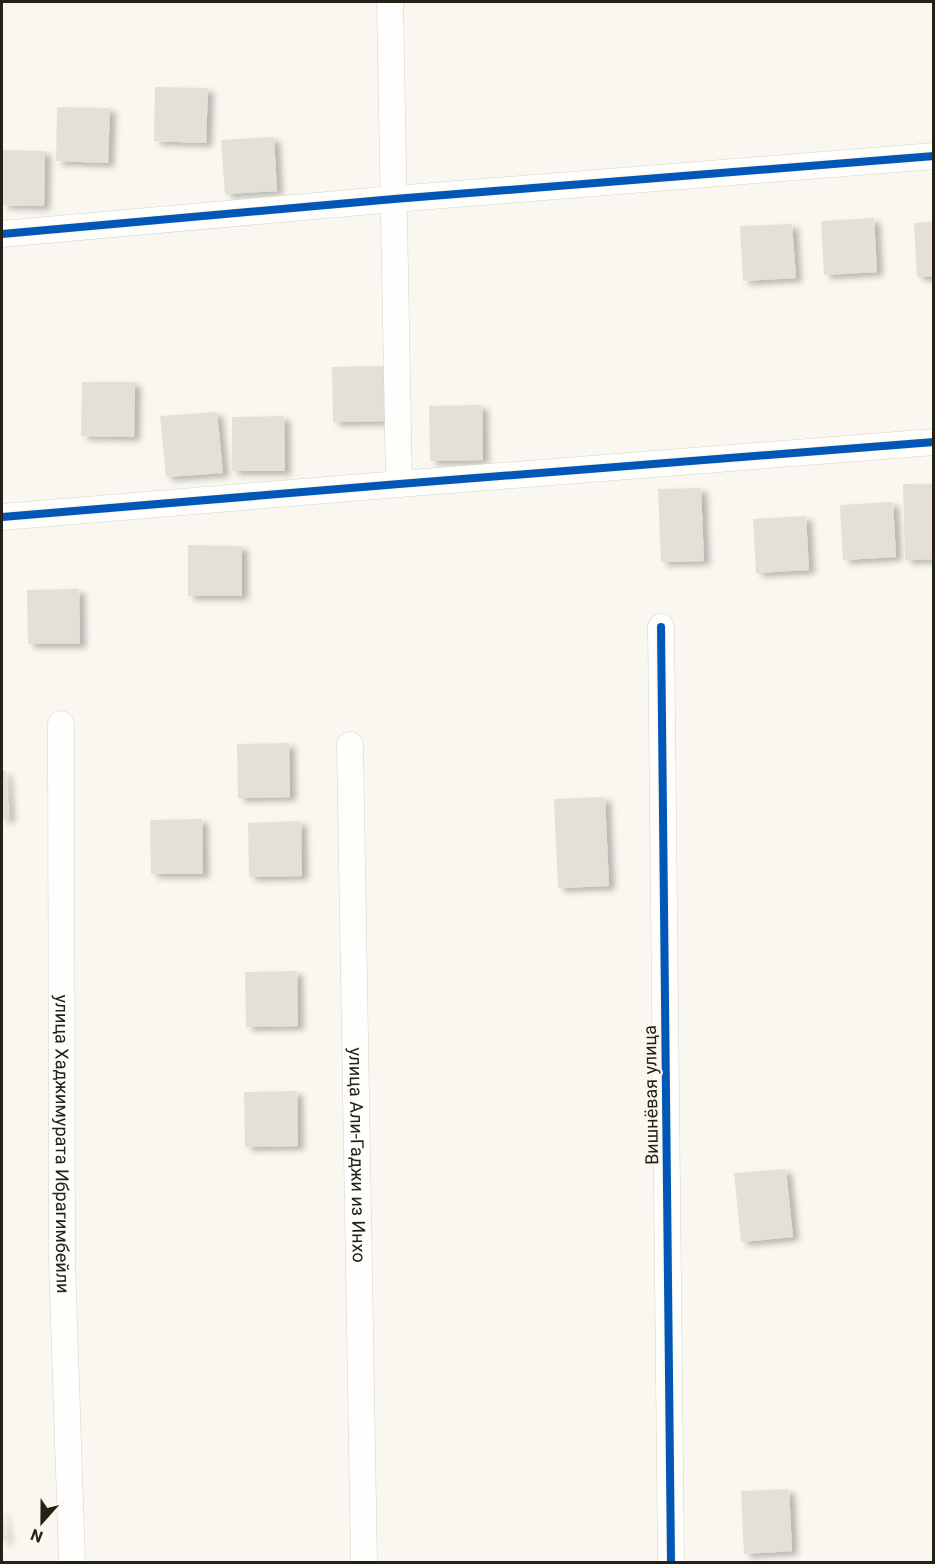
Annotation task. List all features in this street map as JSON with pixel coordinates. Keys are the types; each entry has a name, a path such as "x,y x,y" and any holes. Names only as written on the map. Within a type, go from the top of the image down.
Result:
{"street":[{"path":"390,2 399,484"},
{"path":"2,234 394,199 933,156"},
{"path":"2,517 933,442"},
{"name":"Вишнёвая улица","path":"661,627 671,1563"},
{"name":"улица Хаджимурата Ибрагимбейли","path":"61,724 62,1262 72,1563"},
{"name":"улица Али-Гаджи из Инхо","path":"350,745 364,1563"}],"building":[{"path":"155,87 208,88 206,143 154,141"},
{"path":"57,107 110,108 108,163 56,161"},
{"path":"274,137 277,191 225,194 221,140"},
{"path":"2,150 45,151 44,206 2,205"},
{"path":"874,218 877,272 824,275 821,221"},
{"path":"934,222 934,276 917,277 914,223"},
{"path":"792,224 796,278 743,281 740,226"},
{"path":"385,366 386,421 333,422 332,367"},
{"path":"82,382 135,382 134,437 81,436"},
{"path":"482,405 483,460 430,461 429,406"},
{"path":"217,412 223,473 166,477 160,416"},
{"path":"284,416 285,471 232,471 232,417"},
{"path":"903,484 934,484 934,559 905,560"},
{"path":"701,488 704,561 661,562 658,489"},
{"path":"893,502 896,557 843,560 840,505"},
{"path":"806,516 809,570 756,573 753,519"},
{"path":"188,545 242,546 242,596 188,596"},
{"path":"79,589 80,644 28,644 27,590"},
{"path":"289,743 290,797 238,798 237,744"},
{"path":"2,771 6,771 9,819 2,819"},
{"path":"605,797 609,886 558,888 554,799"},
{"path":"202,819 203,874 151,874 150,820"},
{"path":"301,821 302,876 249,877 248,823"},
{"path":"297,971 298,1026 246,1027 245,972"},
{"path":"297,1091 298,1146 245,1147 244,1092"},
{"path":"786,1169 793,1237 741,1242 734,1173"},
{"path":"789,1489 792,1551 744,1554 741,1491"},
{"path":"2,1509 6,1540 2,1541"}],"cycle path":[{"path":"2,234 394,199 934,156"},
{"path":"2,517 934,442"},
{"path":"661,627 671,1562"}]}
